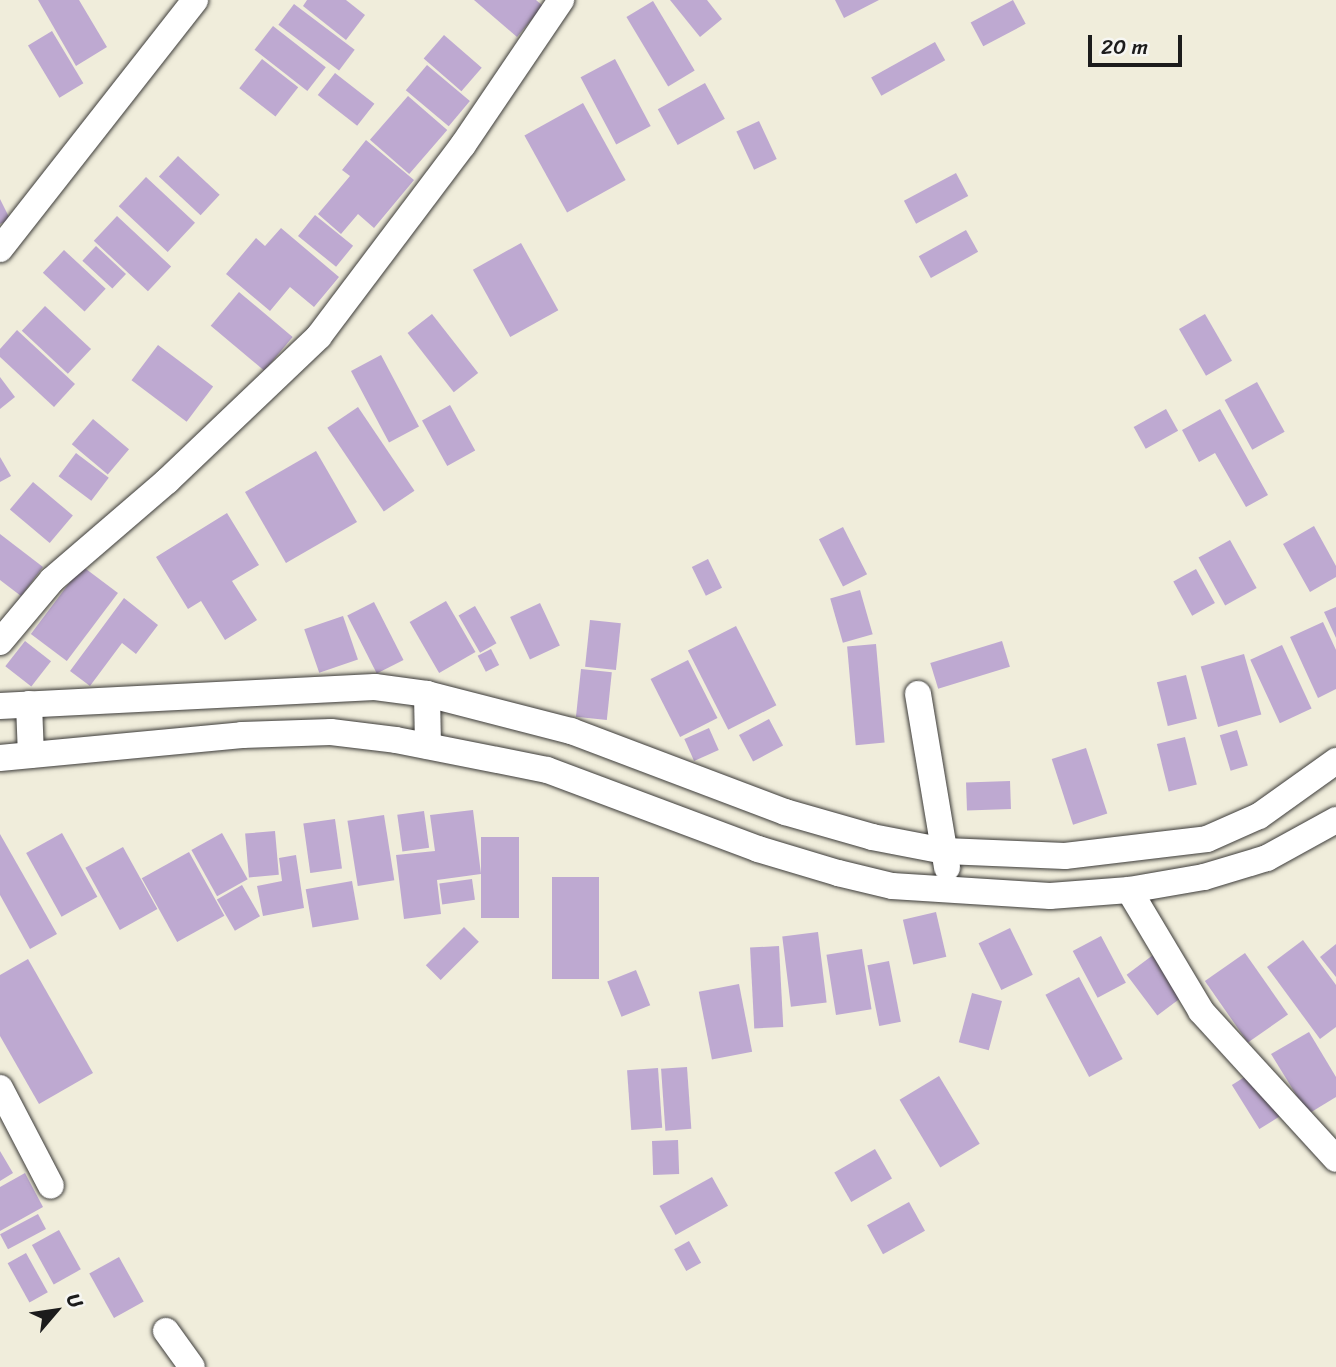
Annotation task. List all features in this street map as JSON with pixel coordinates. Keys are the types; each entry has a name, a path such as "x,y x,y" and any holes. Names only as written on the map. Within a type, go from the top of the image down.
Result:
{"street":[{"path":"0,248 195,0"},
{"path":"0,642 52,580 167,481 319,336 463,145 561,0"},
{"path":"0,706 362,687 427,694 571,731 722,788 859,834 945,851 1065,856 1189,844 1250,821 1336,761"},
{"path":"427,694 428,746"},
{"path":"918,694 945,851 949,890"},
{"path":"29,704 31,755"},
{"path":"0,758 331,732 428,746 547,770 710,830 838,873 892,886 1050,896 1129,890 1204,877 1267,858 1336,820"},
{"path":"710,830 722,788"},
{"path":"1189,844 1204,877"},
{"path":"1129,890 1201,1011 1336,1159"},
{"path":"0,1088 51,1186"},
{"path":"166,1331 192,1367"}],"building":[{"path":"38,0 79,0 107,47 76,66"},
{"path":"307,0 346,0 365,15 346,40 303,6"},
{"path":"474,0 536,0 543,6 517,37"},
{"path":"670,0 707,0 722,19 700,37"},
{"path":"835,0 879,0 844,18"},
{"path":"1013,0 1026,24 983,46 971,23"},
{"path":"653,1 695,70 668,86 626,17"},
{"path":"294,4 355,50 339,71 278,25"},
{"path":"273,26 326,67 307,91 255,50"},
{"path":"52,31 83,83 59,98 28,45"},
{"path":"444,35 482,68 461,91 424,58"},
{"path":"935,42 945,60 881,96 871,77"},
{"path":"262,59 298,87 275,116 239,88"},
{"path":"615,59 651,126 616,144 581,77"},
{"path":"427,65 470,101 449,126 406,90"},
{"path":"335,73 374,104 357,126 318,95"},
{"path":"705,83 725,119 678,145 658,109"},
{"path":"408,96 447,130 409,174 370,140"},
{"path":"583,103 626,180 567,212 524,135"},
{"path":"759,121 777,159 754,170 736,132"},
{"path":"366,140 414,180 374,228 358,214 341,234 318,214 350,176 342,170"},
{"path":"178,156 220,195 201,215 159,176"},
{"path":"956,173 968,196 916,224 904,201"},
{"path":"146,177 195,223 168,252 119,206"},
{"path":"0,199 10,219 0,224"},
{"path":"315,215 353,246 336,267 298,236"},
{"path":"117,216 171,266 148,291 94,241"},
{"path":"281,228 339,277 314,307 290,287 270,311 226,274 256,238 265,246"},
{"path":"966,230 978,252 931,278 919,256"},
{"path":"521,243 558,310 510,337 473,270"},
{"path":"96,246 126,274 112,289 82,261"},
{"path":"64,250 106,289 85,312 43,273"},
{"path":"239,292 293,337 264,371 211,326"},
{"path":"45,306 91,349 68,374 22,331"},
{"path":"432,314 478,373 454,392 408,333"},
{"path":"1205,314 1232,361 1206,376 1179,329"},
{"path":"17,330 75,384 54,407 0,357 0,349"},
{"path":"158,345 213,387 187,422 132,380"},
{"path":"381,355 419,427 389,442 351,371"},
{"path":"0,377 15,397 0,409"},
{"path":"1257,382 1285,432 1252,450 1225,400"},
{"path":"450,405 475,450 447,466 422,421"},
{"path":"358,407 414,491 384,511 327,428"},
{"path":"1166,409 1178,431 1146,449 1134,427"},
{"path":"1220,409 1268,495 1246,507 1215,453 1199,462 1182,430"},
{"path":"93,419 129,449 108,474 72,444"},
{"path":"316,451 357,522 286,563 245,492"},
{"path":"76,453 109,478 91,501 59,476"},
{"path":"0,457 11,476 0,482"},
{"path":"33,482 73,515 50,543 10,510"},
{"path":"227,513 259,565 232,581 257,620 225,640 201,601 188,609 156,557"},
{"path":"1314,526 1336,566 1336,577 1310,592 1283,544"},
{"path":"843,527 867,574 843,586 819,539"},
{"path":"0,534 43,567 21,596 0,580"},
{"path":"1230,540 1257,588 1225,606 1199,557"},
{"path":"708,559 722,588 706,596 692,567"},
{"path":"82,566 118,593 67,661 31,634"},
{"path":"1196,569 1215,603 1192,616 1173,582"},
{"path":"860,590 873,634 843,643 830,599"},
{"path":"124,598 158,625 136,654 122,643 90,686 70,671"},
{"path":"446,601 475,652 439,673 410,622"},
{"path":"374,602 404,660 377,674 347,616"},
{"path":"540,603 560,646 530,660 510,617"},
{"path":"475,606 496,643 480,653 459,616"},
{"path":"1336,607 1336,638 1324,612"},
{"path":"343,616 358,659 319,673 304,629"},
{"path":"590,620 621,623 616,670 585,667"},
{"path":"1323,622 1336,650 1336,689 1318,698 1290,637"},
{"path":"736,626 776,705 728,730 688,651"},
{"path":"25,641 51,661 31,687 5,666"},
{"path":"1002,641 1010,667 938,689 930,663"},
{"path":"876,644 885,743 856,745 847,647"},
{"path":"1282,645 1312,708 1280,723 1250,660"},
{"path":"491,649 499,665 486,672 478,656"},
{"path":"1244,654 1261,715 1218,727 1201,666"},
{"path":"688,660 718,718 680,737 651,679"},
{"path":"581,669 612,672 607,720 576,717"},
{"path":"1186,675 1197,719 1168,726 1157,682"},
{"path":"769,719 783,745 753,761 739,735"},
{"path":"709,728 719,750 694,761 684,739"},
{"path":"1237,730 1248,765 1231,771 1220,735"},
{"path":"1185,737 1197,785 1169,792 1157,744"},
{"path":"1086,748 1107,814 1073,825 1052,759"},
{"path":"1010,781 1011,809 967,811 966,783"},
{"path":"473,810 481,874 437,880 441,914 404,919 396,855 435,851 430,815"},
{"path":"424,811 429,848 402,851 397,815"},
{"path":"384,815 394,880 358,886 347,821"},
{"path":"335,819 342,869 310,873 303,823"},
{"path":"275,831 279,875 249,877 245,834"},
{"path":"62,833 97,897 62,917 26,853"},
{"path":"222,833 248,879 217,896 191,850"},
{"path":"0,834 57,934 30,949 0,895"},
{"path":"481,837 519,837 519,918 481,918"},
{"path":"123,847 157,909 120,930 85,868"},
{"path":"189,852 224,916 177,942 142,878"},
{"path":"296,855 304,908 263,916 257,886 282,881 279,858"},
{"path":"552,877 599,877 599,979 552,979"},
{"path":"472,879 475,900 442,904 439,884"},
{"path":"352,881 359,919 312,928 306,889"},
{"path":"242,885 260,916 235,931 217,900"},
{"path":"936,912 946,957 913,964 903,920"},
{"path":"464,927 479,942 441,980 426,965"},
{"path":"1010,928 1033,975 1001,990 979,943"},
{"path":"818,932 827,1002 791,1007 782,936"},
{"path":"1101,936 1126,983 1098,998 1073,951"},
{"path":"1303,940 1336,985 1336,1027 1320,1039 1267,967"},
{"path":"1336,944 1336,977 1320,957"},
{"path":"779,946 783,1027 754,1028 750,948"},
{"path":"862,949 872,1009 836,1015 826,955"},
{"path":"1245,953 1288,1014 1248,1043 1205,981"},
{"path":"1153,955 1184,996 1157,1016 1127,975"},
{"path":"28,959 93,1073 39,1104 0,1036 0,975"},
{"path":"889,961 901,1022 879,1026 867,965"},
{"path":"636,970 650,1005 621,1017 607,982"},
{"path":"1079,977 1123,1059 1089,1077 1045,995"},
{"path":"739,984 752,1052 712,1060 699,992"},
{"path":"972,993 1002,1001 989,1050 959,1042"},
{"path":"1309,1032 1336,1077 1336,1097 1308,1114 1271,1054"},
{"path":"687,1067 691,1129 665,1131 661,1069"},
{"path":"658,1068 662,1128 631,1130 627,1070"},
{"path":"1259,1068 1287,1112 1259,1129 1232,1085"},
{"path":"939,1076 980,1144 940,1167 900,1100"},
{"path":"678,1140 679,1174 653,1175 652,1141"},
{"path":"875,1149 892,1178 851,1202 834,1172"},
{"path":"0,1151 13,1173 0,1181"},
{"path":"25,1173 43,1207 0,1231 0,1187"},
{"path":"712,1177 728,1206 676,1235 660,1206"},
{"path":"909,1202 925,1231 883,1254 867,1225"},
{"path":"38,1214 46,1229 8,1249 0,1234"},
{"path":"59,1230 81,1269 54,1284 32,1245"},
{"path":"689,1241 701,1263 686,1271 674,1249"},
{"path":"26,1253 48,1292 29,1303 8,1263"},
{"path":"119,1257 144,1302 114,1318 89,1273"}]}
